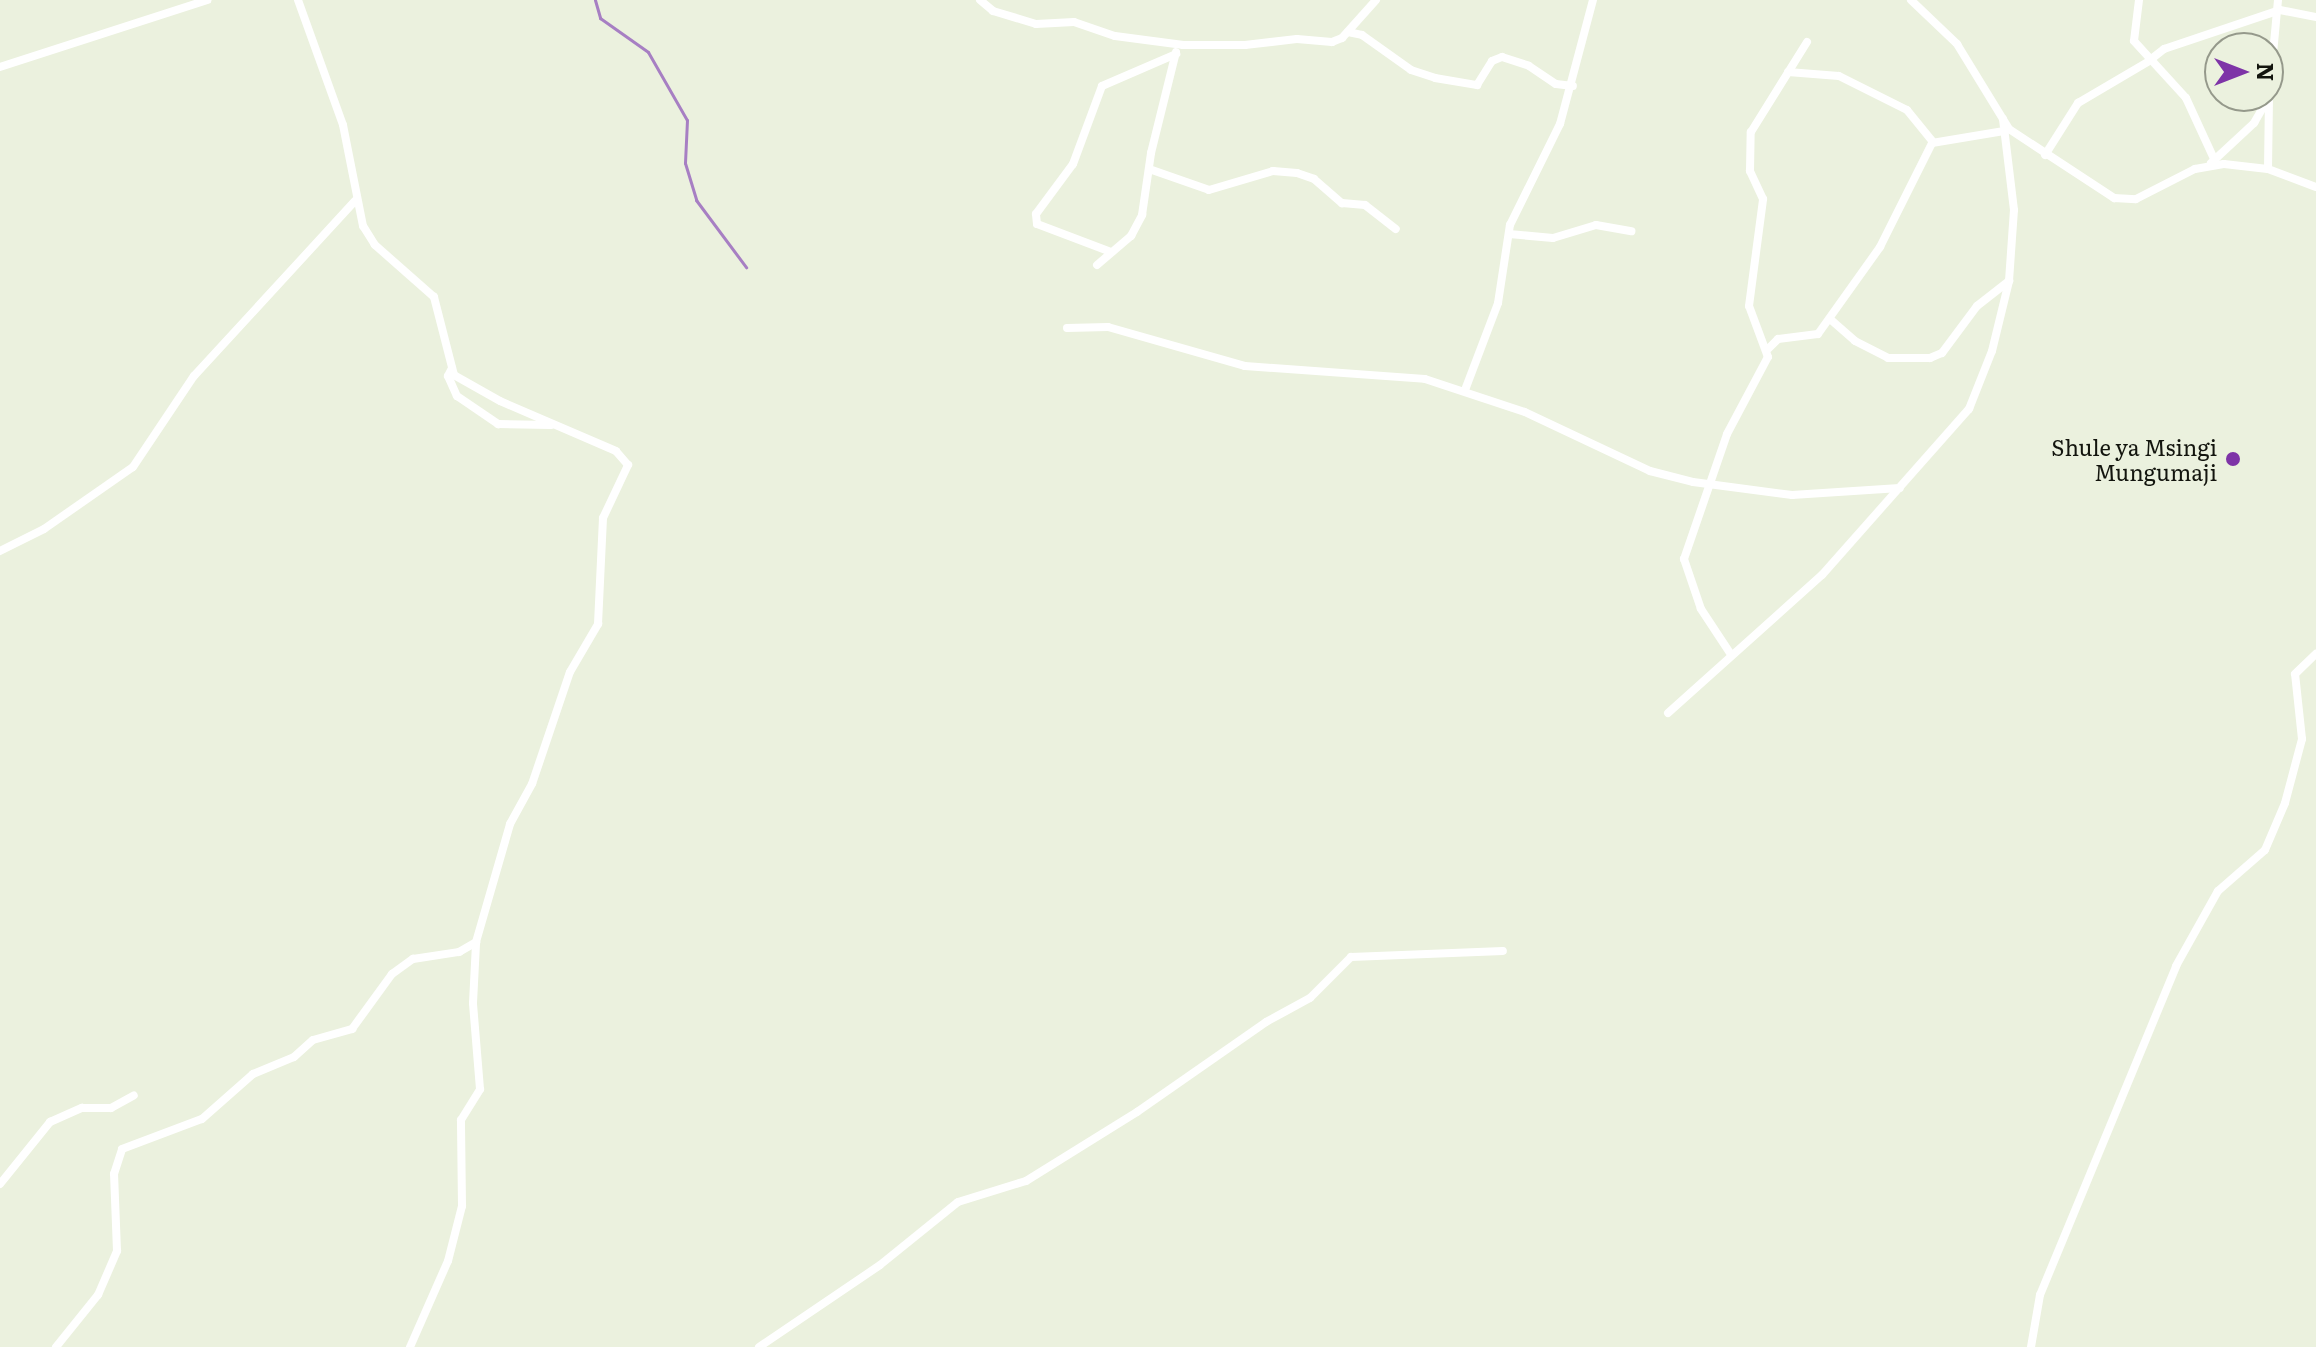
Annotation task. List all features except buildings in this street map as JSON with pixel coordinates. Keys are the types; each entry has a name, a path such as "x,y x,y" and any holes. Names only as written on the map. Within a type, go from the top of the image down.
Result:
{"street":[{"path":"0,67 207,0"},
{"path":"298,0 343,125 355,201 375,245 434,297 458,379 553,425 616,451 628,465 603,518 598,624 570,672 532,784 513,815 476,942 473,1003 480,1093 461,1120 462,1206 448,1261 410,1347"},
{"path":"980,0 1023,21 1074,22 1115,36 1178,43 1245,45 1297,39 1318,43 1348,32 1376,0"},
{"path":"1465,390 1498,303 1509,234 1573,86 1593,0"},
{"path":"2139,0 2132,35 2150,60 2186,98 2210,164"},
{"path":"1911,1 1957,44 2003,119 2045,155 2114,198 2129,200 2210,164 2254,123 2260,112"},
{"path":"2276,32 2279,5"},
{"path":"2045,155 2078,103 2164,49 2279,5 2316,17"},
{"path":"1348,32 1362,35 1411,70 1435,78 1477,85 1492,61 1502,57 1529,66 1556,84 1573,86"},
{"path":"1768,349 1749,306 1763,199 1750,171 1751,132 1807,42"},
{"path":"1097,265 1131,236 1142,215 1152,170 1151,153 1178,43"},
{"path":"1111,252 1037,224 1036,214 1073,164 1102,86 1176,54"},
{"path":"1788,72 1839,76 1907,110 1933,142"},
{"path":"2268,169 2269,112"},
{"path":"1668,713 1730,653 1796,600 1947,437 1979,390 2009,281 2014,210 2003,119"},
{"path":"1933,142 2004,131"},
{"path":"1730,653 1701,609 1685,569 1707,484 1768,349 1778,339 1818,334 1830,319 1880,247 1933,142"},
{"path":"2210,164 2268,169 2316,187"},
{"path":"1152,170 1209,190 1273,171 1297,173 1314,179 1342,203 1365,205 1396,229"},
{"path":"0,551 44,529 133,467 194,376 355,201"},
{"path":"1509,234 1553,238 1596,225 1631,231"},
{"path":"1830,319 1855,341 1888,358 1930,358 1942,353 1977,306 2009,281"},
{"path":"1067,328 1108,327 1245,366 1399,375 1465,390 1537,417 1636,466 1707,484 1792,495 1865,494 1900,488"},
{"path":"452,367 448,376 457,396 498,424 553,425"},
{"path":"2031,1347 2040,1295 2176,966 2218,891 2265,850 2285,803 2302,739 2295,674 2316,654"},
{"path":"56,1347 98,1295 117,1251 114,1174 122,1149 202,1119 253,1074 294,1057 313,1040 362,1023 392,974 413,959 459,952 476,942"},
{"path":"759,1347 880,1265 958,1202 1026,1181 1310,998 1351,957 1503,951"},
{"path":"0,1184 50,1122 82,1108 111,1108 134,1095"}],"waterway":[{"path":"595,0 600,18 648,52 687,120 685,163 696,200 746,267"}],"place":[{"name":"Shule ya Msingi Mungumaji","path":"2233,459"}]}
